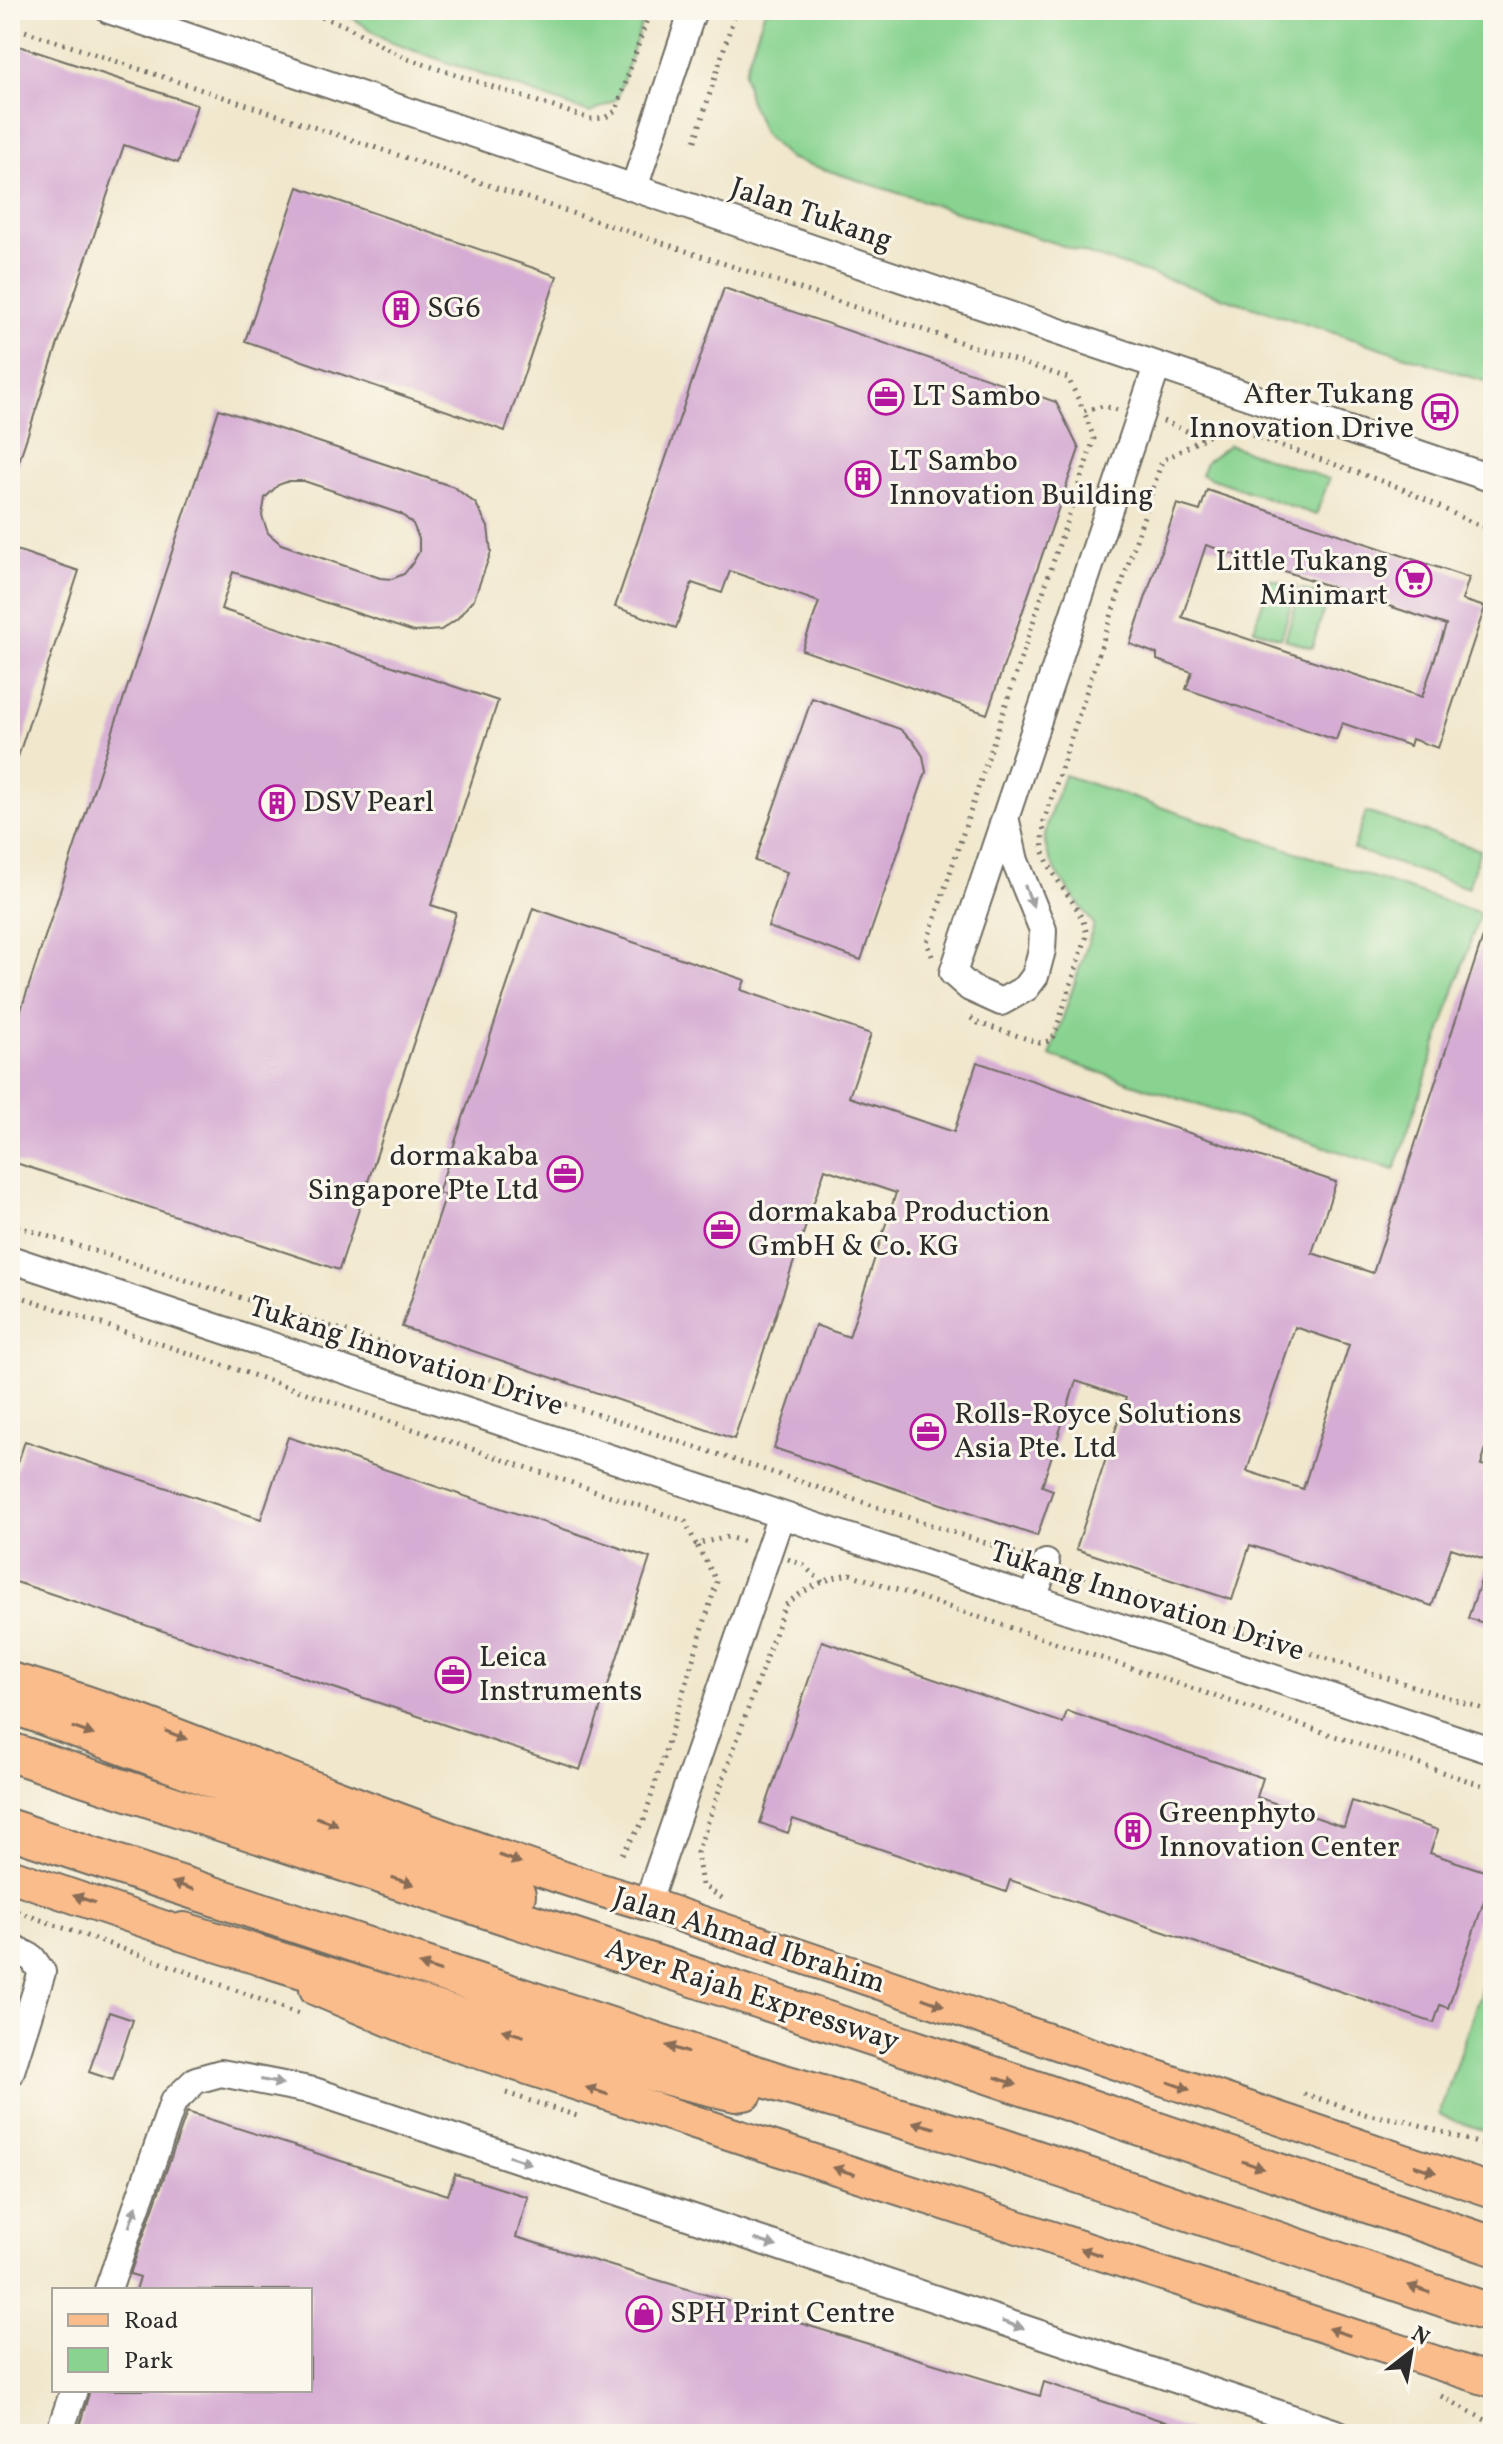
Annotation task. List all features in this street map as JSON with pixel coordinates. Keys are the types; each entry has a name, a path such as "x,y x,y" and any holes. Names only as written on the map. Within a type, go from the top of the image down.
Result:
{"highway":[{"path":"10,1703 459,1870 746,1994"},
{"name":"Ayer Rajah Expressway","path":"10,1752 746,1994 1493,2246"},
{"path":"10,1829 777,2082 999,2147 1493,2314"},
{"path":"179,1949 736,2092 761,2090 777,2082"}],"main road":[{"name":"Jalan Ahmad Ibrahim","path":"10,1679 77,1697 357,1804 592,1888 1493,2191"},
{"path":"10,1875 179,1949 423,2034 1493,2381"}],"street":[{"name":"Jalan Tukang","path":"109,10 1493,479"},
{"path":"634,188 693,10"},
{"path":"1006,821 1015,861 1043,930 1042,950 1035,976 1026,988 1001,1002 970,988 953,973 1157,366"},
{"name":"Tukang Innovation Drive","path":"10,1259 1493,1751"},
{"path":"647,1904 781,1515"},
{"path":"1033,1598 1046,1563"},
{"path":"10,1946 32,1958 42,1972 10,2074"},
{"path":"109,2288 173,2102 196,2080 221,2073 314,2091 1339,2434"},
{"path":"59,2434 73,2392"}],"path":[{"path":"299,10 342,24 405,58 590,119 604,118 616,111 650,10"},
{"path":"695,141 736,10"},
{"path":"10,26 1068,378 1094,439 927,942 936,966"},
{"path":"1084,411 1103,406 1166,421 1203,438"},
{"path":"962,1010 978,1023 1040,1043 1054,1036 1087,935 1084,919 1048,863 1043,849 1044,821 1162,461 1229,427 1401,488 1473,523 1493,529"},
{"path":"10,1224 342,1330 1046,1563 1232,1628 1493,1712"},
{"path":"10,1293 685,1521 717,1581 644,1820 622,1854"},
{"path":"696,1544 728,1537 803,1565 823,1583"},
{"path":"702,1885 697,1853 784,1607 823,1583 850,1574 1493,1789"},
{"path":"10,1909 179,1949"}],"green space":[{"path":"340,10 646,10 617,99 590,113 390,42"},
{"path":"765,10 1493,10 1493,384 789,158 764,135 749,99 744,73"},
{"path":"1229,445 1329,479 1316,515 1201,475 1206,462"},
{"path":"1270,579 1297,587 1281,638 1254,629"},
{"path":"1301,589 1328,597 1312,648 1285,639"},
{"path":"1064,775 1480,913 1395,1170 1050,1056 1094,925 1056,871 1046,848 1048,821"},
{"path":"1366,812 1480,850 1468,888 1353,849"},
{"path":"1493,1955 1493,2134 1439,2115"}],"building":[{"path":"10,43 197,105 178,163 124,145 14,476 10,475"},
{"name":"SG6","path":"298,187 557,276 505,431 245,341"},
{"name":"LT Sambo Innovation Building","path":"724,288 1056,402 1079,449 987,714 802,650 819,602 730,571 722,593 692,583 676,628 615,607"},
{"name":"DSV Pearl","path":"219,409 454,487 476,504 488,527 491,552 474,599 457,619 441,630 414,632 233,572 221,609 498,701 431,905 456,913 339,1270 10,1161 10,1043","holes":["304,481 401,514 413,524 419,539 419,552 404,574 392,579 380,578 281,544 268,533 262,516 265,498 278,485"]},
{"path":"1207,490 1469,578 1462,600 1485,607 1438,748 1412,739 1410,746 1342,723 1336,740 1186,689 1192,672 1157,660 1157,654 1130,644 1177,504 1200,511","holes":["1206,545 1446,625 1422,697 1182,617"]},
{"path":"10,548 79,571 14,769 10,768"},
{"path":"812,698 900,729 923,756 926,772 861,960 768,927 787,872 755,861"},
{"path":"533,908 745,980 741,990 871,1034 849,1097 954,1132 977,1062 1336,1182 1312,1253 1373,1273 1489,919 1493,920 1493,1424 1481,1465 1493,1467 1493,1626 1468,1618 1488,1560 1451,1548 1432,1606 1250,1545 1232,1600 1076,1549 1126,1398 1076,1381 1042,1486 1053,1490 1037,1536 774,1448 815,1325 849,1337 896,1193 825,1169 734,1439 402,1327 446,1195 438,1193","holes":["1295,1327 1349,1345 1303,1489 1247,1471"]},
{"name":"Leica Instruments","path":"288,1437 650,1558 580,1770 10,1580 10,1487 25,1441 261,1519"},
{"name":"Greenphyto Innovation Center","path":"822,1641 1063,1723 1067,1711 1263,1778 1257,1797 1344,1827 1352,1801 1438,1830 1430,1853 1493,1874 1448,2008 1440,2005 1434,2023 1010,1880 1006,1892 793,1819 788,1833 760,1823"},
{"path":"109,2012 133,2020 113,2080 89,2072"},
{"path":"187,2112 448,2195 455,2174 528,2197 516,2237 1040,2396 1044,2382 1190,2430 1190,2434 77,2434 89,2392 312,2392 312,2288 137,2288 140,2277 130,2274"}],"place":[{"name":"SG6","path":"401,309"},
{"name":"LT Sambo","path":"886,397"},
{"name":"After Tukang Innovation Drive","path":"1440,412"},
{"name":"LT Sambo Innovation Building","path":"863,479"},
{"name":"Little Tukang Minimart","path":"1414,579"},
{"name":"DSV Pearl","path":"277,803"},
{"name":"dormakaba Singapore Pte Ltd","path":"565,1174"},
{"name":"dormakaba Production GmbH & Co. KG","path":"722,1230"},
{"name":"Rolls-Royce Solutions Asia Pte. Ltd","path":"928,1432"},
{"name":"Leica Instruments","path":"453,1675"},
{"name":"Greenphyto Innovation Center","path":"1133,1831"},
{"name":"SPH Print Centre","path":"644,2314"}]}
